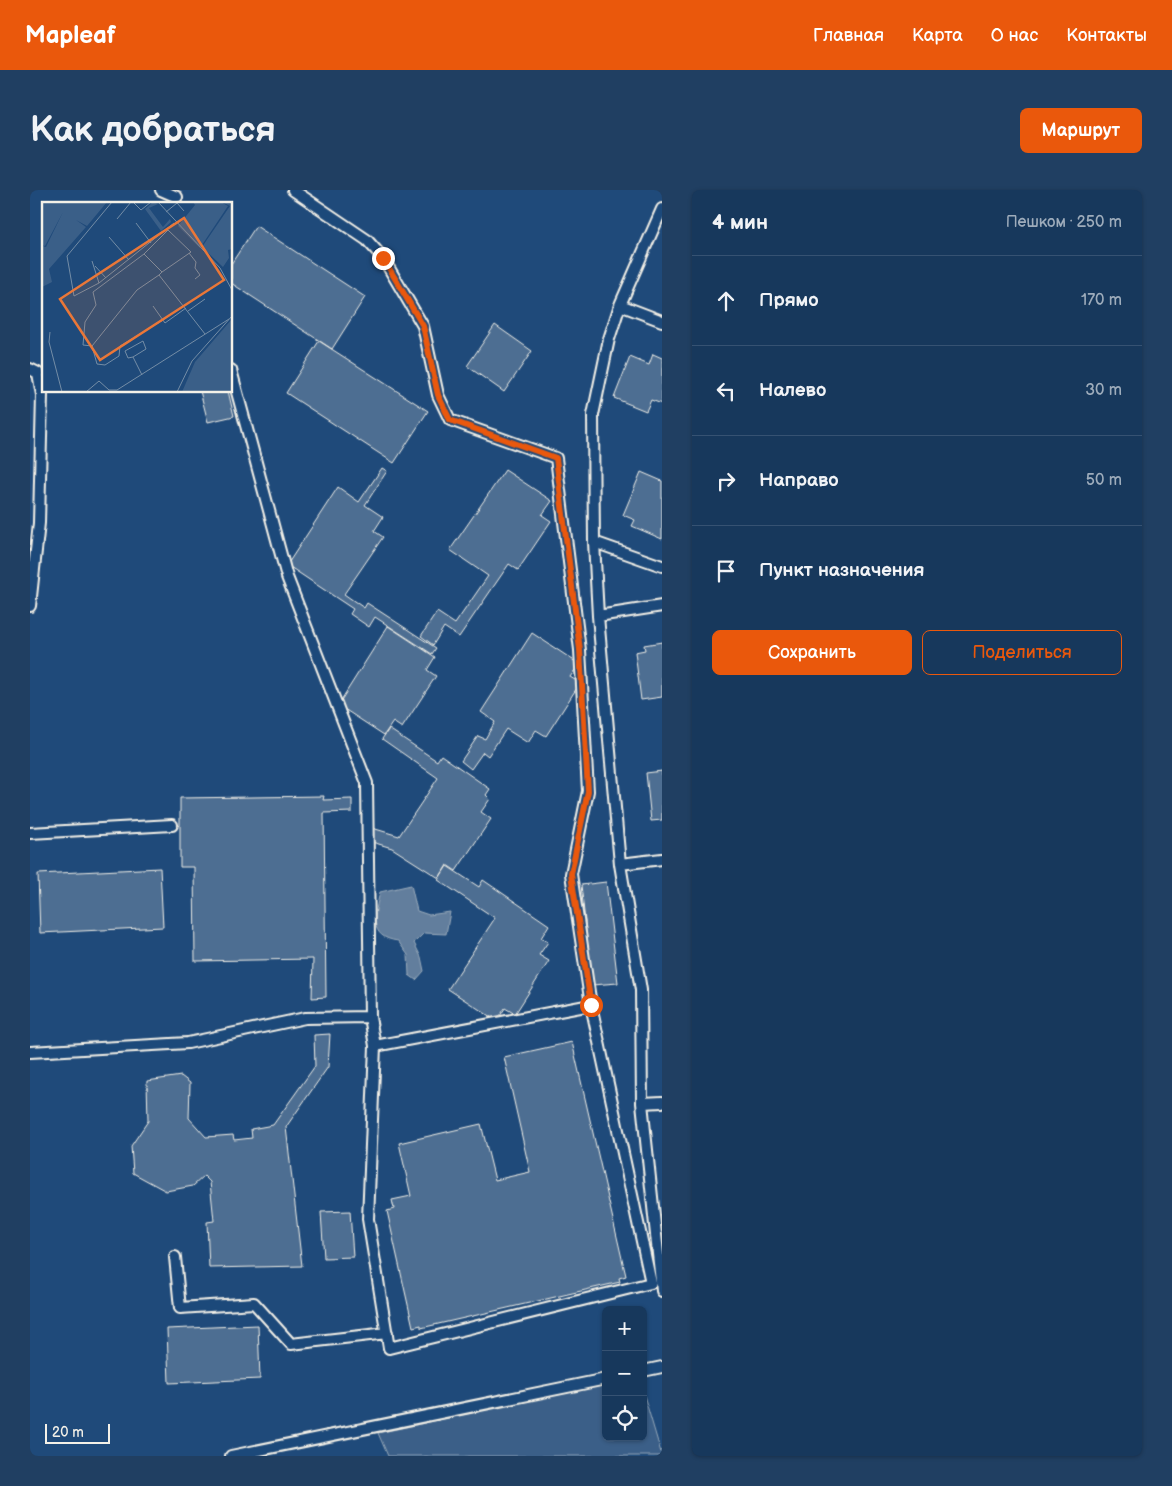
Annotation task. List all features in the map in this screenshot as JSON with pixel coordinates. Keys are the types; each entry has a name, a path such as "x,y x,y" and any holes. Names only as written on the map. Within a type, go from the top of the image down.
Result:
{"lane":[{"path":"160,190 179,197"},
{"path":"232,374 287,577 367,783 370,1018 375,1046 368,1219 389,1348 651,1283 591,1005 571,874 588,791 580,650 556,458 450,420 438,395 423,326 383,258 367,240 293,190"},
{"path":"662,210 620,305 609,339 593,414 594,542 598,616 620,864 641,990 642,1103 662,1291"},
{"path":"620,305 662,321"},
{"path":"30,370 38,374 42,395 39,523 30,606"},
{"path":"594,542 662,566"},
{"path":"598,616 662,606"},
{"path":"30,833 172,825"},
{"path":"620,864 662,859"},
{"path":"375,1046 591,1005"},
{"path":"30,1052 188,1043 305,1018 370,1018"},
{"path":"642,1103 662,1102"},
{"path":"175,1257 180,1308 254,1303 291,1344 387,1333"},
{"path":"647,1370 662,1367"},
{"path":"231,1456 602,1380"}],"shaded area":[{"path":"411,885 417,911 429,915 450,912 446,934 424,933 414,943 421,957 424,971 416,980 409,975 408,955 398,941 381,935 377,930 375,916 380,892"},
{"path":"602,1385 602,1441 647,1441 647,1405 662,1456 388,1456 378,1433"}],"building":[{"path":"256,226 365,297 332,349 232,284 232,262"},
{"path":"495,325 532,351 504,392 467,366"},
{"path":"319,341 428,411 394,463 286,393"},
{"path":"653,354 662,358 662,404 651,400 646,411 614,398 630,357 649,365"},
{"path":"200,392 228,392 234,416 208,422"},
{"path":"382,468 387,471 365,505 383,517 374,531 383,537 344,594 364,608 367,603 436,648 432,654 375,617 369,627 350,614 353,609 287,565 338,487 359,502"},
{"path":"505,470 552,501 542,515 551,521 518,570 509,564 459,637 444,627 433,645 421,636 437,612 455,624 488,576 450,550"},
{"path":"641,472 662,481 662,539 632,526 635,520 623,515"},
{"path":"388,626 435,657 427,670 436,676 402,728 393,722 384,735 338,705"},
{"path":"532,633 579,664 570,677 580,683 546,736 536,730 528,743 506,729 488,756 483,752 471,769 461,761 478,736 485,739 495,722 481,712"},
{"path":"662,642 662,697 641,700 635,652 645,650 644,645"},
{"path":"389,729 437,761 441,755 490,789 486,795 490,799 481,812 491,819 456,871 447,865 439,878 392,848 372,842 372,828 399,836 438,778 382,739"},
{"path":"662,771 662,820 651,821 646,773"},
{"path":"324,796 323,800 352,799 352,812 324,813 326,997 312,998 313,959 195,961 194,867 180,867 180,798"},
{"path":"447,866 479,887 483,880 549,925 541,938 548,942 539,955 549,961 515,1014 505,1008 497,1021 448,989 495,918 438,880"},
{"path":"160,868 163,927 40,933 38,874"},
{"path":"606,882 618,983 592,985 581,885"},
{"path":"330,1034 328,1067 286,1127 302,1266 209,1268 207,1222 214,1221 210,1182 204,1176 193,1186 166,1191 133,1173 131,1146 148,1121 147,1081 181,1076 190,1083 189,1118 206,1137 233,1135 234,1140 252,1138 251,1129 273,1125 315,1066 314,1035"},
{"path":"572,1042 626,1276 619,1278 620,1282 421,1328 421,1325 413,1327 387,1211 394,1209 392,1200 411,1196 399,1143 481,1124 495,1180 530,1172 504,1057"},
{"path":"350,1211 353,1257 324,1258 321,1212"},
{"path":"258,1325 260,1379 169,1383 167,1329"}],"route":[{"path":"383,258 423,326 438,395 450,420 556,458 580,650 588,791 571,874 591,1005"}]}
